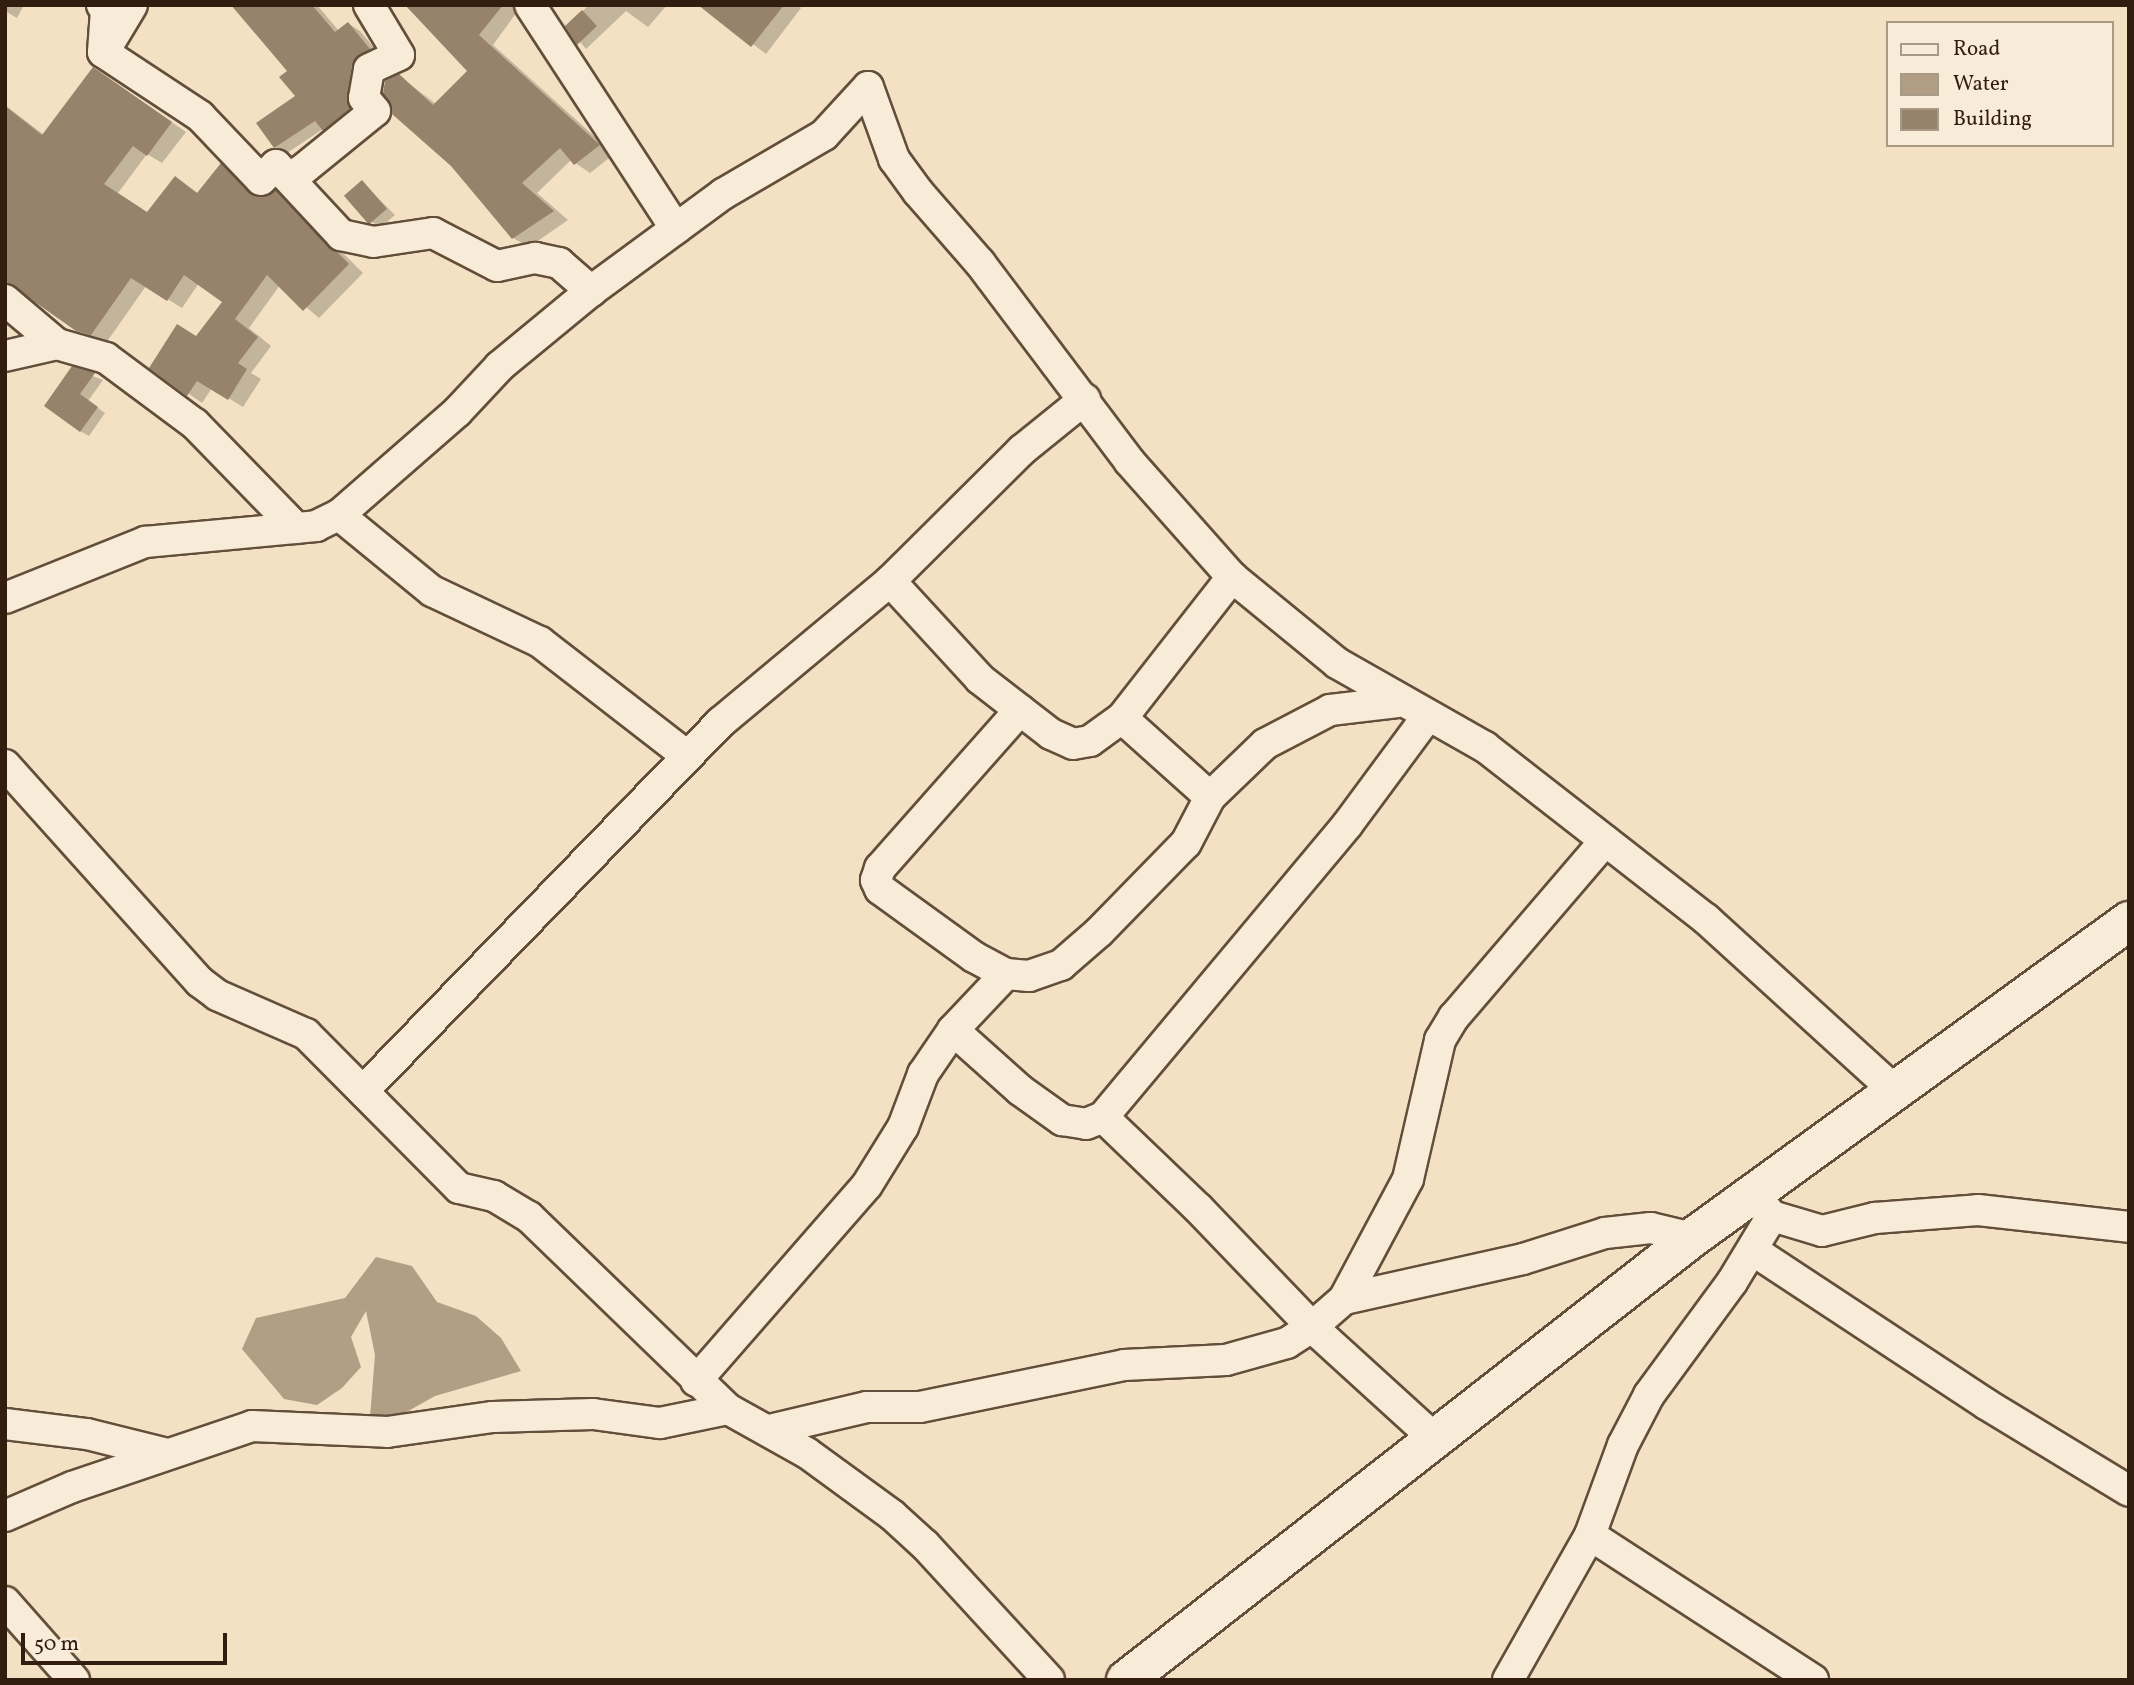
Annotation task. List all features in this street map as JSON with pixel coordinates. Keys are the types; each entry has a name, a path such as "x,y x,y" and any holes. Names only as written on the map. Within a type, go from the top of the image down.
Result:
{"street":[{"path":"102,5 106,10 103,52"},
{"path":"103,52 132,5"},
{"path":"294,182 301,171 374,111 364,98 369,69 399,55 369,5"},
{"path":"530,5 676,229"},
{"path":"103,52 200,116 261,180 276,165 294,182 321,217 349,240 373,242 433,233 497,266 535,258 559,263 591,291"},
{"path":"5,598 145,542 316,526 339,514 457,412 500,366 591,291 723,194 824,135 868,87 894,159 1085,399 1129,461 1232,577 1337,663 1398,702 1485,747 1706,919 1895,1091"},
{"path":"5,300 57,344 106,358 195,424 296,528"},
{"path":"5,356 57,344"},
{"path":"363,1091 720,722 890,581 1022,450 1085,399"},
{"path":"339,514 432,590 540,642 687,756"},
{"path":"890,581 980,680 1073,744 1090,741 1122,718 1232,577"},
{"path":"1020,710 880,868 876,880 880,889 919,918 1006,974 1028,976 1061,965 1186,844 1210,797 1248,758 1306,719 1355,705 1398,702"},
{"path":"953,1030 1020,1090 1062,1119 1086,1124 1102,1117 1347,825 1427,716"},
{"path":"1122,718 1210,797"},
{"path":"5,765 200,982 218,995 306,1034 459,1188 494,1196 529,1217 696,1381 729,1409 769,1430 892,1515 925,1545 1049,1680"},
{"path":"769,1430 867,1406 920,1407 1124,1365 1226,1360 1287,1343 1312,1327 1344,1299 1408,1179 1440,1040 1454,1017 1605,841"},
{"path":"1126,1680 1692,1238 1762,1205 1895,1091 2129,921"},
{"path":"696,1381 866,1185 904,1127 923,1074 953,1030 1006,974"},
{"path":"1102,1117 1198,1208 1312,1327 1435,1439"},
{"path":"1762,1205 1822,1231 1875,1218 1965,1210 2036,1213 2129,1227"},
{"path":"1508,1680 1590,1535 1623,1445 1649,1395 1754,1251 1762,1205"},
{"path":"1344,1299 1522,1259 1605,1233 1651,1228 1692,1238"},
{"path":"1754,1251 1986,1405 2129,1491"},
{"path":"5,1516 167,1454 252,1426 387,1432 493,1417 593,1415 660,1423 729,1409"},
{"path":"5,1424 87,1434 167,1454"},
{"path":"1590,1535 1813,1680"},
{"path":"5,1602 74,1680"}],"water":[{"path":"376,1257 412,1266 437,1302 476,1316 501,1338 521,1371 435,1396 403,1414 370,1417 375,1355 366,1311 351,1337 361,1367 342,1388 317,1405 284,1399 242,1349 256,1318 345,1298"}],"building":[{"path":"231,5 312,5 335,32 348,22 370,49 352,65 347,96 350,109 323,131 315,121 274,148 256,123 295,96 279,77 287,71"},
{"path":"405,5 503,5 479,35 600,145 574,165 560,148 522,183 554,211 512,239 451,166 392,114 383,93 385,81 399,74 433,105 467,71"},
{"path":"698,5 784,5 751,47"},
{"path":"582,10 597,26 577,45 565,26"},
{"path":"93,67 172,122 147,156 133,146 104,184 147,212 175,176 197,193 221,163 256,197 276,190 349,264 303,311 267,275 235,319 258,337 238,363 247,369 228,400 197,381 187,396 149,368 177,324 196,336 222,302 184,275 167,301 131,278 91,335 76,331 5,281 5,106 42,135"},
{"path":"362,180 387,209 369,224 344,196"},
{"path":"72,366 95,373 80,394 98,407 80,432 44,406"}]}
